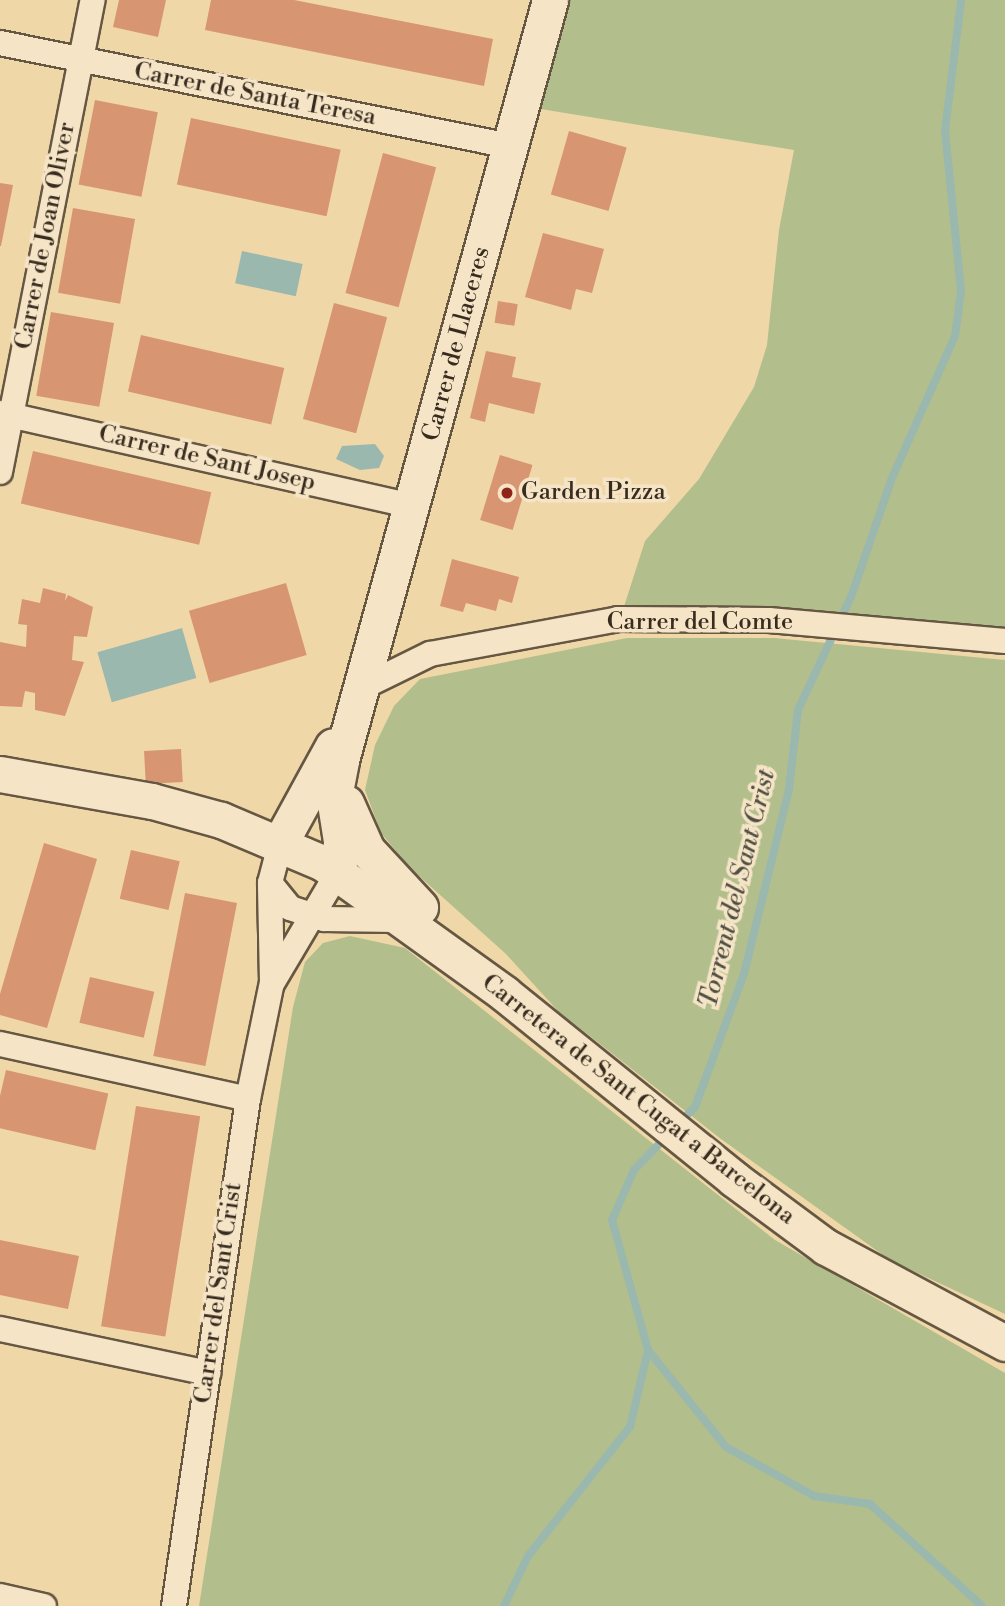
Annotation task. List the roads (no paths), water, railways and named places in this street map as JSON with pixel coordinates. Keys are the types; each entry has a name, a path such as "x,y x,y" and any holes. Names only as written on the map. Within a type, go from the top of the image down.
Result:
{"main road":[{"name":"Carrer de Llaceres","path":"363,687 550,0"},
{"path":"338,872 338,776 363,687"},
{"name":"Carrer del Sant Crist","path":"281,841 363,687"},
{"name":"Carretera de Sant Cugat a Barcelona","path":"0,774 152,801 281,841 338,872 505,994 734,1180 854,1265 1005,1343"},
{"path":"338,776 351,821 375,862 479,960 505,994"}],"street":[{"name":"Carrer de Joan Oliver","path":"0,471 5,414 93,0"},
{"name":"Carrer de Santa Teresa","path":"0,43 510,146"},
{"name":"Carrer de Sant Josep","path":"5,414 414,506"},
{"name":"Carrer del Comte","path":"363,687 430,654 618,619 840,626 1005,641"},
{"name":"Carrer del Sant Crist","path":"174,1606 248,1099 272,982 270,883 281,841"},
{"name":"Carrer del Sant Crist","path":"272,982 338,872"},
{"path":"270,883 282,902 311,915 407,920"},
{"path":"0,1044 248,1099"},
{"path":"0,1329 208,1373"},
{"path":"0,1596 44,1606"}],"water":[{"path":"242,251 303,264 296,296 235,283"},
{"path":"375,444 384,456 379,468 360,470 336,459 342,446"},
{"path":"182,628 196,678 112,702 97,652"}],"waterway":[{"name":"Torrent del Sant Crist","path":"679,1123 695,1107 744,974 789,789 798,710 851,597 892,478 955,336 961,291 945,131 961,0"},
{"name":"Torrent del Sant Crist","path":"668,1135 634,1170 612,1220 648,1350 726,1447 814,1496 870,1504 982,1606"},
{"path":"504,1606 528,1556 630,1427 648,1350"}],"place":[{"name":"Garden Pizza","path":"507,493"}]}
